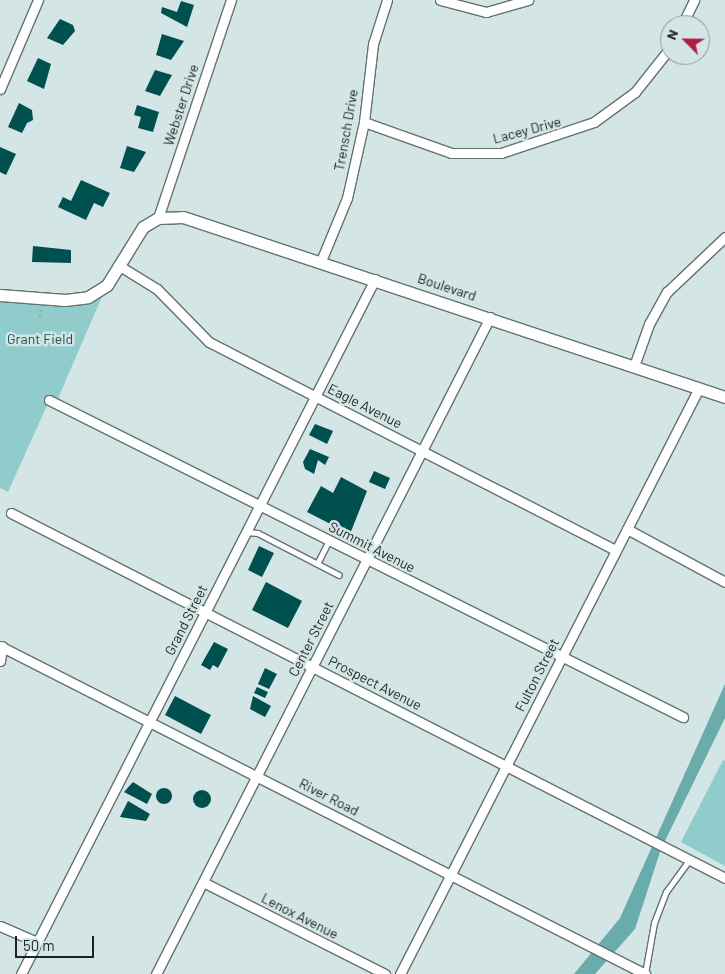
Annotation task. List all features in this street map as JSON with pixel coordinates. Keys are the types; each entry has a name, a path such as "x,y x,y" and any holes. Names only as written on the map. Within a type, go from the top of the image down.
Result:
{"street":[{"path":"0,90 38,0"},
{"name":"Webster Drive","path":"158,218 231,0"},
{"name":"Trensch Drive","path":"321,261 347,198 364,122 373,44 387,0"},
{"path":"440,0 486,12 528,0"},
{"path":"687,15 694,0"},
{"name":"Lacey Drive","path":"364,122 451,153 501,153 594,122 635,92 660,61"},
{"name":"Boulevard","path":"158,218 183,216 490,317 725,398"},
{"path":"0,295 76,300 107,285 135,235 158,218"},
{"path":"634,366 649,324 667,292 724,240"},
{"name":"Eagle Avenue","path":"118,265 158,289 209,342 616,550"},
{"name":"Grand Street","path":"21,974 375,279"},
{"name":"Center Street","path":"156,974 490,317"},
{"name":"Fulton Street","path":"400,974 698,388"},
{"name":"Summit Avenue","path":"49,400 682,717"},
{"name":"Prospect Avenue","path":"11,513 725,878"},
{"path":"627,529 725,582"},
{"path":"0,661 1,646"},
{"name":"River Road","path":"1,646 645,974"},
{"name":"Lenox Avenue","path":"203,882 385,974"},
{"path":"0,926 37,942"}],"lane":[{"path":"246,532 339,575"},
{"path":"317,564 329,540"},
{"path":"645,974 654,923 666,892 689,860"}],"green space":[{"name":"Grant Field","path":"107,285 56,403 49,401 8,492 0,488 0,295 65,300"},
{"path":"723,760 725,761 725,866 681,842"}],"shaded area":[{"path":"725,684 725,718 661,849 635,929 595,974 574,974 620,918"}],"building":[{"path":"181,1 194,5 187,27 161,13 162,7 177,12"},
{"path":"60,19 73,25 75,31 63,45 47,38"},
{"path":"162,34 184,41 171,60 156,55"},
{"path":"38,58 51,64 44,89 27,81"},
{"path":"155,70 172,75 160,96 145,91"},
{"path":"19,103 32,110 33,120 27,123 22,133 8,127"},
{"path":"137,105 159,112 153,132 138,128 141,117 134,115"},
{"path":"127,146 146,152 134,172 120,168"},
{"path":"0,147 16,154 6,175 0,172"},
{"path":"81,180 110,193 103,207 94,203 86,220 58,207 63,197 71,201"},
{"path":"33,246 71,250 71,263 32,262"},
{"path":"315,424 333,431 327,444 309,435"},
{"path":"310,449 329,457 325,465 318,460 314,474 305,469 303,462"},
{"path":"374,471 390,478 385,489 369,482"},
{"path":"341,477 367,491 350,534 307,512 321,486 333,493"},
{"path":"259,546 274,553 262,577 248,570"},
{"path":"266,582 302,601 288,628 252,610"},
{"path":"214,642 228,649 218,668 213,665 210,670 201,665"},
{"path":"265,668 277,674 269,689 258,684"},
{"path":"257,687 268,692 265,698 254,693"},
{"path":"175,696 211,715 201,734 165,715"},
{"path":"253,696 271,706 265,717 250,709"},
{"path":"133,782 152,794 147,804 124,792"},
{"path":"164,788 170,790 172,796 170,802 164,804 158,802 156,796 158,790"},
{"path":"198,790 206,790 211,795 209,806 198,808 193,803 193,795"},
{"path":"128,801 150,814 146,821 120,817"}]}
